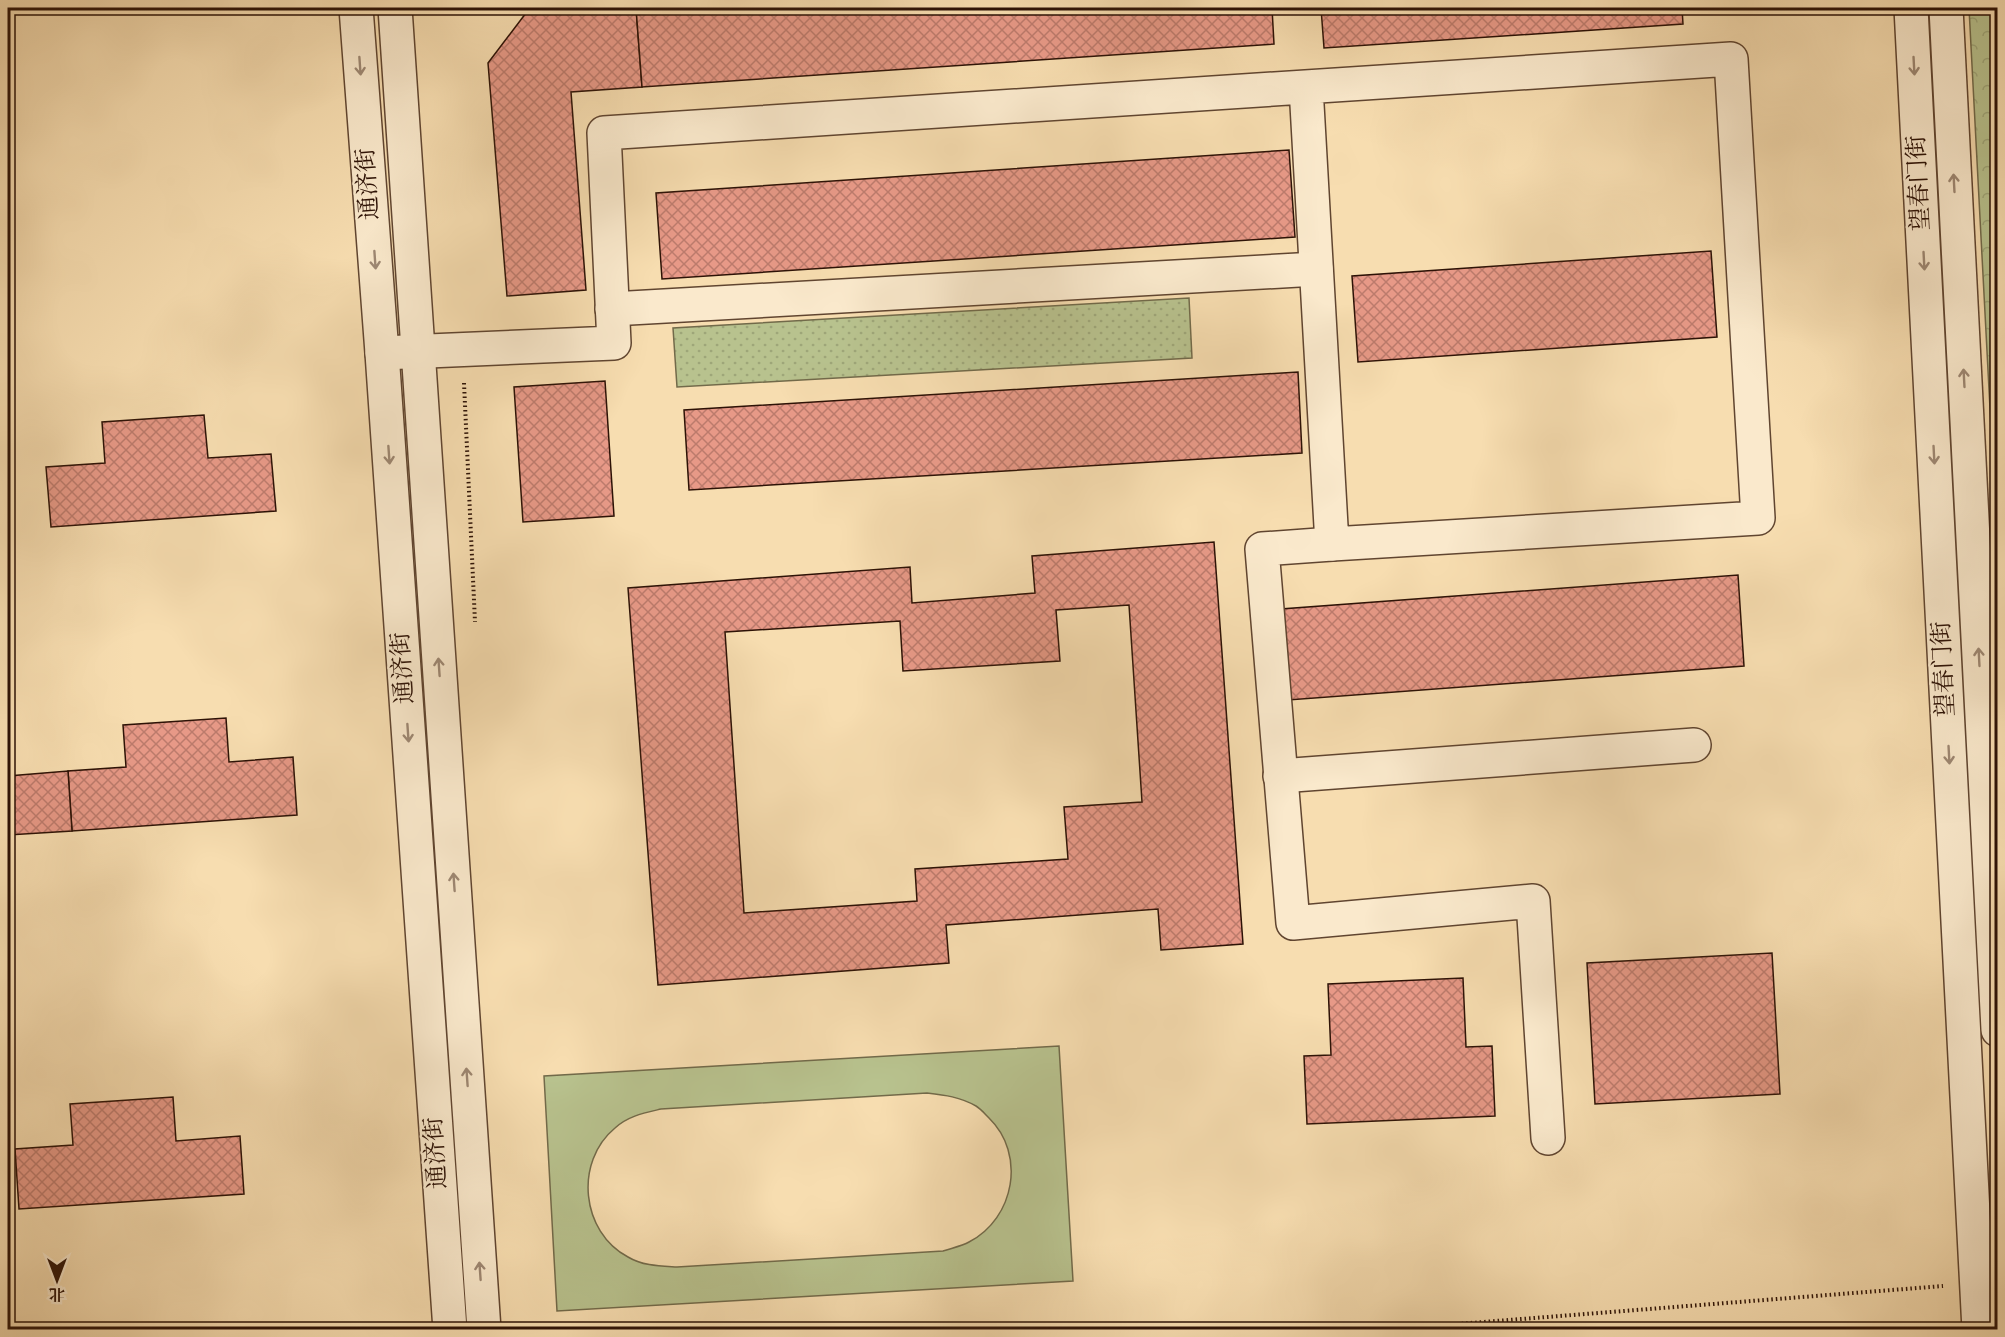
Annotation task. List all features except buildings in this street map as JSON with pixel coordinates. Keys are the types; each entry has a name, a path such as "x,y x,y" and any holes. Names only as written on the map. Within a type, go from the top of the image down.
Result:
{"street":[{"name":"通济街","path":"356,8 450,1329"},
{"name":"通济街","path":"395,8 484,1329"},
{"name":"望春门街","path":"1911,8 1979,1329"},
{"name":"望春门街","path":"1946,8 1998,1030"},
{"path":"382,352 614,343 604,133 1731,59 1758,518 1262,549 1293,923 1533,900 1548,1138"},
{"path":"1306,87 1332,544"},
{"path":"612,309 1316,269"},
{"path":"1280,776 1694,745"}],"path":[{"path":"462,350 475,622"},
{"path":"1381,1329 1976,1283"}],"green space":[{"path":"1969,8 1997,8 1997,542"},
{"path":"1189,298 1192,358 677,387 673,328"},
{"path":"1059,1046 1073,1281 557,1311 544,1076","holes":["927,1093 964,1100 976,1106 1001,1133 1008,1149 1011,1167 1010,1184 1005,1202 997,1218 985,1231 960,1246 943,1251 677,1267 658,1266 634,1260 612,1246 600,1231 592,1214 588,1196 593,1159 602,1142 615,1128 636,1116 661,1109"]}]}
